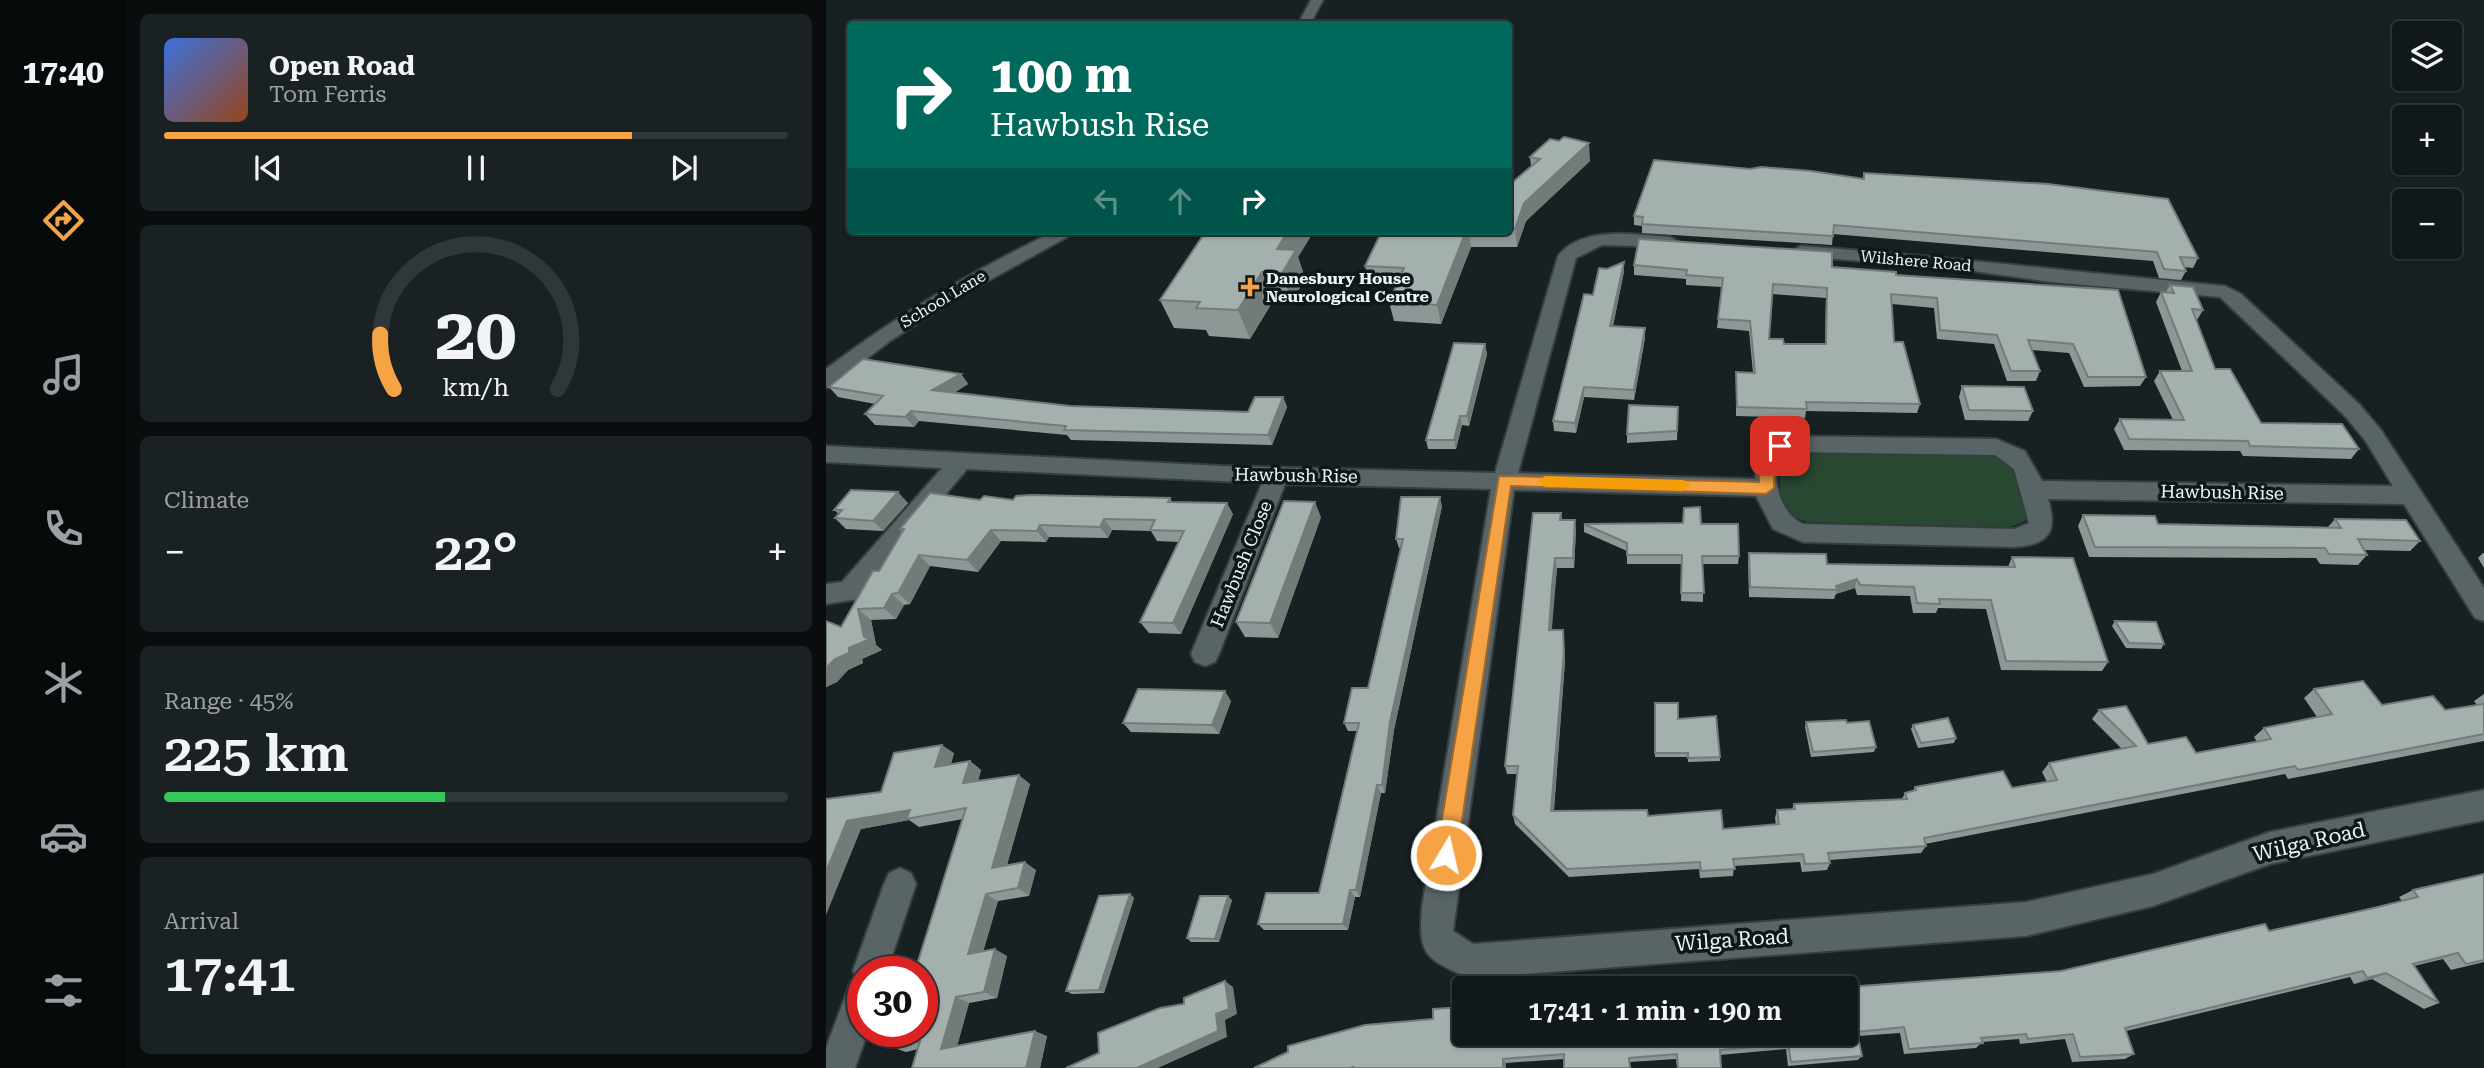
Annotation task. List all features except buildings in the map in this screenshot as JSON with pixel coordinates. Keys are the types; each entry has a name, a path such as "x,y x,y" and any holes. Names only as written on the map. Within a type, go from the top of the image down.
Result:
{"street":[{"path":"1306,21 1317,0"},
{"name":"School Lane","path":"826,380 926,307 1061,235"},
{"path":"1504,480 1567,256 1578,244 1604,240 1684,243"},
{"name":"Wilshere Road","path":"1777,250 1959,263 2051,276 2224,292 2234,298 2352,410 2373,435 2411,495"},
{"path":"1786,444 1996,447 2021,459 2042,519 2041,527 2028,537 2014,538 1803,533 1783,526 1775,518 1766,488 1768,458 1774,449 1786,444"},
{"name":"Hawbush Rise","path":"826,454 1277,474 1766,488"},
{"path":"826,594 849,592 963,459"},
{"name":"Hawbush Close","path":"1205,654 1277,474"},
{"name":"Wilga Road","path":"1504,480 1438,907 1436,940 1470,961 2026,919 2153,890 2270,848 2484,805"},
{"name":"Hawbush Rise","path":"2033,490 2411,495"},
{"path":"2411,495 2484,610"},
{"path":"875,956 900,884"},
{"path":"837,1068 847,1039"}],"green space":[{"path":"1792,452 2000,456 2016,467 2030,513 2024,522 2009,527 1807,522 1791,516 1781,506 1779,465 1784,455"}],"slow traffic":[{"path":"1545,481 1683,485"}],"place":[{"name":"Danesbury House Neurological Centre","path":"1250,287"}],"route":[{"path":"1446,855 1504,480 1766,488 1768,458 1774,449 1780,446"}]}
